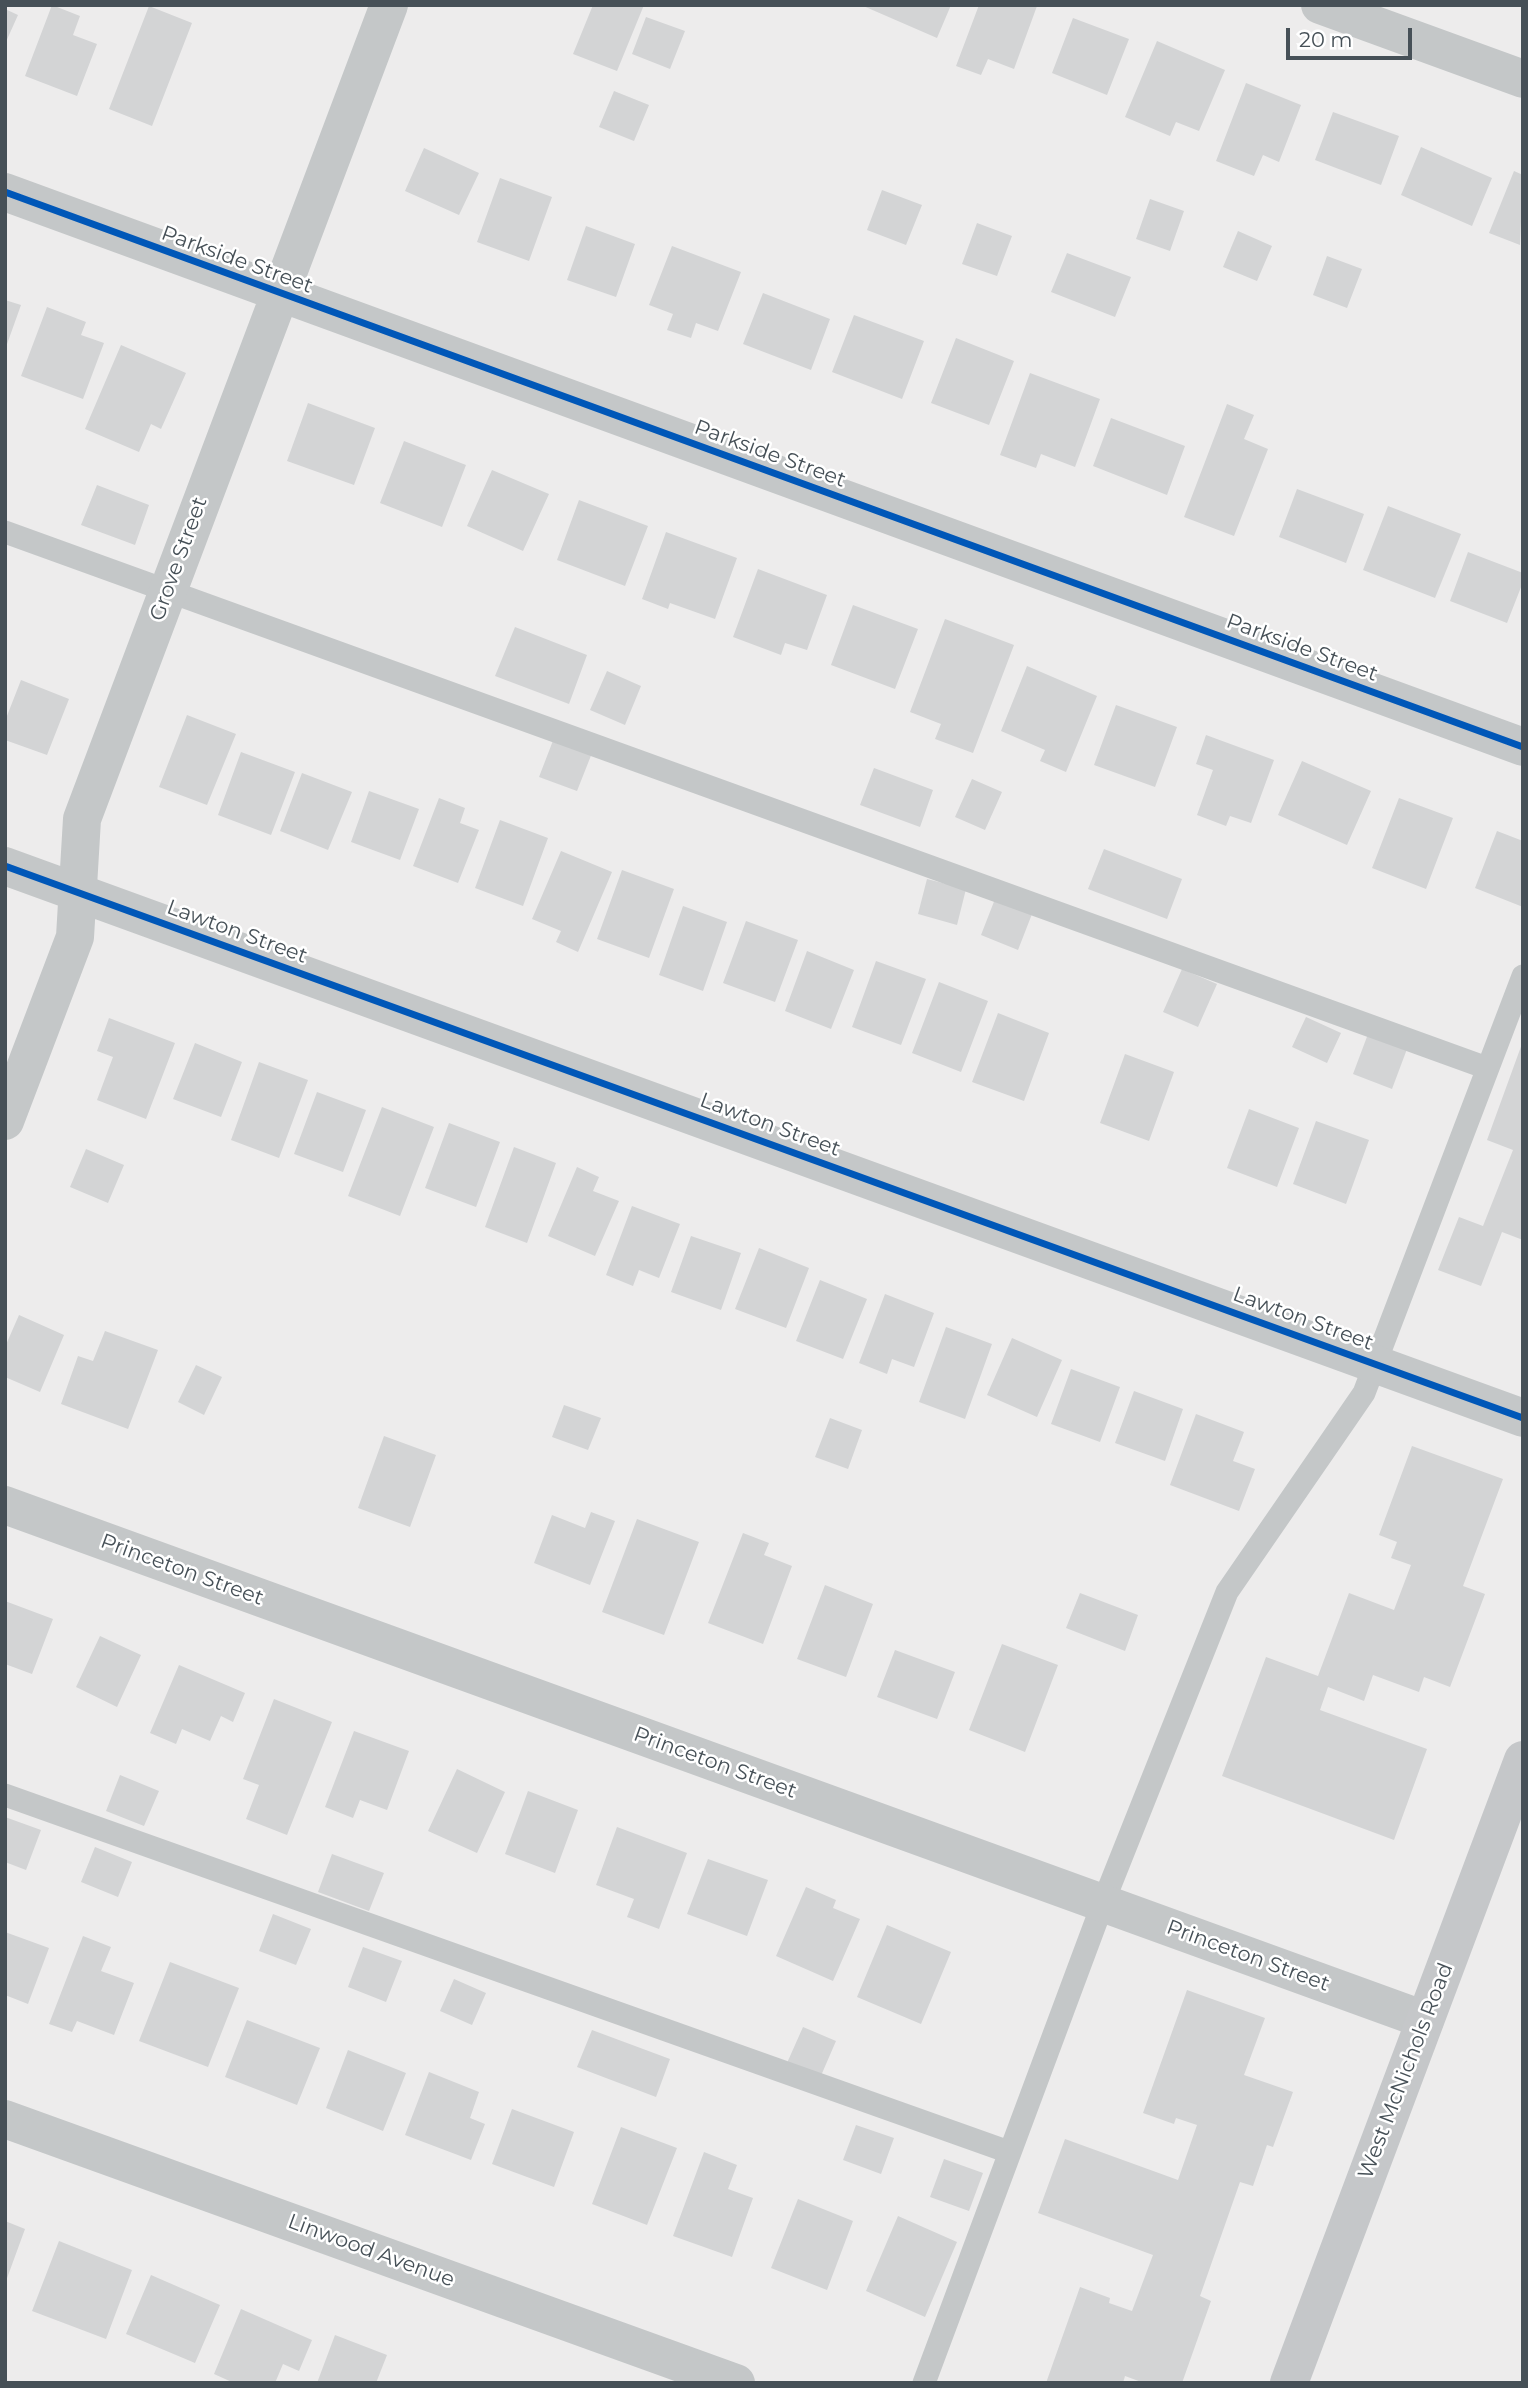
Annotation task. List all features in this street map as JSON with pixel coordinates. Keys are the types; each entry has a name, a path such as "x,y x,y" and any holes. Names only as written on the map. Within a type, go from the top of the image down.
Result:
{"main road":[{"name":"West McNichols Road","path":"1289,2383 1523,1760"}],"street":[{"name":"Grove Street","path":"5,1121 75,937 82,819 277,294 388,5"},
{"path":"1320,5 1523,79"},
{"name":"Parkside Street","path":"5,192 277,294 1523,747"},
{"name":"Lawton Street","path":"5,866 1523,1418"},
{"name":"Princeton Street","path":"5,1505 1425,2020"},
{"name":"Linwood Avenue","path":"5,2119 736,2383"}],"lane":[{"path":"5,531 1487,1068"},
{"path":"924,2383 1102,1903 1227,1592 1364,1393 1523,976"},
{"path":"5,1795 1009,2152"}],"building":[{"path":"52,5 80,16 73,35 97,44 77,96 25,76"},
{"path":"593,5 644,5 617,71 573,54"},
{"path":"861,5 951,5 937,38"},
{"path":"979,5 1037,6 1014,69 988,59 981,75 956,66"},
{"path":"149,6 192,23 152,126 109,109"},
{"path":"5,9 18,15 5,44"},
{"path":"646,17 685,31 670,69 632,54"},
{"path":"1073,18 1129,39 1107,95 1052,73"},
{"path":"1157,41 1225,70 1199,131 1176,122 1170,136 1125,117"},
{"path":"1246,83 1301,105 1279,162 1263,155 1254,176 1216,161"},
{"path":"614,91 649,105 634,141 599,127"},
{"path":"1333,112 1399,136 1381,185 1315,160"},
{"path":"1421,147 1492,178 1472,226 1401,195"},
{"path":"424,148 479,173 459,215 405,191"},
{"path":"1514,171 1523,175 1520,245 1489,233"},
{"path":"500,178 552,197 529,261 477,242"},
{"path":"882,190 922,205 906,245 867,230"},
{"path":"1150,199 1184,211 1170,251 1136,239"},
{"path":"977,223 1012,236 997,276 962,264"},
{"path":"586,226 635,244 616,297 567,280"},
{"path":"1238,231 1272,246 1257,281 1223,267"},
{"path":"672,246 741,272 718,331 696,323 691,338 667,330 673,314 649,305"},
{"path":"1067,253 1131,277 1115,317 1051,292"},
{"path":"1327,256 1362,269 1347,308 1313,295"},
{"path":"763,293 830,319 811,370 743,344"},
{"path":"5,300 21,305 6,347 5,347"},
{"path":"47,307 86,322 81,335 104,343 83,399 21,376"},
{"path":"854,315 924,341 902,399 832,372"},
{"path":"956,338 1014,361 989,425 931,403"},
{"path":"121,345 186,373 161,429 151,424 139,452 85,429"},
{"path":"1030,373 1100,399 1075,467 1041,454 1036,468 1000,455"},
{"path":"308,403 375,428 354,485 287,461"},
{"path":"1227,404 1254,415 1244,439 1268,449 1234,536 1184,517"},
{"path":"1111,418 1185,446 1167,495 1093,466"},
{"path":"404,441 466,465 442,527 380,503"},
{"path":"492,470 549,494 523,551 467,526"},
{"path":"97,485 149,505 135,545 81,525"},
{"path":"1297,489 1364,514 1346,563 1279,537"},
{"path":"579,500 648,526 625,586 557,560"},
{"path":"1388,506 1461,534 1435,598 1363,570"},
{"path":"666,532 737,558 715,619 670,603 668,609 642,599"},
{"path":"1468,552 1523,573 1523,582 1507,623 1450,601"},
{"path":"758,569 827,595 807,650 785,643 781,655 733,637"},
{"path":"853,605 918,629 895,689 831,665"},
{"path":"945,619 1014,645 973,753 935,739 941,724 910,712"},
{"path":"515,627 587,655 569,704 495,676"},
{"path":"1027,666 1097,696 1066,772 1040,761 1045,750 1001,731"},
{"path":"607,671 641,686 625,725 590,710"},
{"path":"21,680 69,699 47,755 5,740 5,721"},
{"path":"1116,705 1177,727 1155,787 1094,765"},
{"path":"187,715 236,734 207,805 159,787"},
{"path":"1206,735 1274,760 1251,823 1230,816 1226,826 1197,815 1213,770 1196,764"},
{"path":"554,738 592,753 577,791 539,777"},
{"path":"241,752 295,772 271,835 218,815"},
{"path":"1302,761 1371,791 1347,845 1278,815"},
{"path":"874,768 933,790 920,827 860,805"},
{"path":"302,773 352,792 328,850 280,831"},
{"path":"972,779 1002,792 985,830 955,817"},
{"path":"369,791 419,809 400,860 351,842"},
{"path":"439,798 465,808 460,823 479,830 458,883 413,866"},
{"path":"1399,798 1453,818 1426,889 1372,868"},
{"path":"500,820 548,838 523,906 475,888"},
{"path":"1497,831 1523,841 1523,907 1475,888"},
{"path":"1104,849 1182,879 1167,919 1088,889"},
{"path":"561,851 612,872 578,952 556,942 561,931 532,919"},
{"path":"622,870 674,889 649,958 597,939"},
{"path":"927,879 966,889 957,925 918,914"},
{"path":"995,899 1032,914 1018,950 981,935"},
{"path":"683,906 727,922 703,991 659,975"},
{"path":"746,921 798,940 775,1002 723,983"},
{"path":"807,951 854,970 831,1029 785,1011"},
{"path":"876,961 926,979 901,1045 852,1027"},
{"path":"1182,969 1217,984 1198,1027 1163,1012"},
{"path":"939,982 988,1001 961,1072 912,1053"},
{"path":"998,1013 1049,1033 1024,1101 972,1082"},
{"path":"1306,1017 1341,1033 1327,1063 1292,1047"},
{"path":"109,1018 175,1043 146,1119 97,1100 113,1057 97,1051"},
{"path":"1368,1034 1407,1049 1392,1089 1353,1074"},
{"path":"1523,1041 1523,1240 1502,1232 1481,1286 1438,1270 1459,1217 1483,1226 1513,1150 1487,1140"},
{"path":"195,1043 242,1062 221,1117 173,1099"},
{"path":"1125,1054 1174,1072 1149,1141 1100,1123"},
{"path":"259,1062 308,1080 279,1158 231,1140"},
{"path":"317,1092 366,1110 343,1172 294,1154"},
{"path":"382,1107 434,1127 400,1216 348,1196"},
{"path":"1249,1109 1299,1128 1277,1187 1227,1168"},
{"path":"1316,1121 1369,1140 1346,1204 1293,1184"},
{"path":"449,1123 500,1142 476,1207 425,1188"},
{"path":"514,1147 556,1163 527,1243 485,1227"},
{"path":"86,1149 124,1165 108,1203 70,1187"},
{"path":"577,1167 599,1177 593,1191 619,1201 595,1256 548,1236"},
{"path":"632,1206 680,1224 659,1278 639,1270 633,1286 606,1275"},
{"path":"691,1236 741,1253 721,1310 671,1292"},
{"path":"759,1248 809,1268 786,1328 735,1309"},
{"path":"820,1280 867,1299 843,1359 796,1341"},
{"path":"885,1294 934,1313 914,1367 892,1359 887,1374 859,1363"},
{"path":"19,1315 64,1335 40,1392 5,1377 5,1347"},
{"path":"946,1327 992,1344 965,1419 919,1402"},
{"path":"105,1331 158,1350 128,1429 61,1404 78,1356 93,1361"},
{"path":"1012,1338 1062,1360 1037,1417 987,1395"},
{"path":"196,1365 222,1377 204,1415 178,1402"},
{"path":"1071,1369 1120,1387 1100,1442 1051,1424"},
{"path":"1134,1391 1183,1409 1165,1461 1115,1443"},
{"path":"564,1405 601,1418 588,1450 552,1437"},
{"path":"1196,1414 1244,1432 1233,1461 1255,1469 1239,1511 1170,1485"},
{"path":"830,1418 862,1430 848,1469 815,1457"},
{"path":"384,1436 436,1455 410,1527 358,1508"},
{"path":"1412,1446 1503,1479 1463,1586 1485,1594 1450,1687 1424,1677 1419,1692 1373,1675 1364,1701 1328,1687 1320,1710 1427,1749 1394,1840 1222,1776 1266,1657 1318,1676 1349,1593 1394,1610 1411,1565 1391,1558 1397,1542 1379,1535"},
{"path":"591,1512 615,1521 590,1585 534,1563 552,1515 585,1528"},
{"path":"637,1519 699,1542 664,1635 602,1612"},
{"path":"743,1533 769,1543 764,1555 792,1566 763,1644 708,1623"},
{"path":"825,1585 873,1604 846,1677 797,1659"},
{"path":"1080,1593 1138,1615 1125,1651 1066,1628"},
{"path":"5,1601 53,1619 32,1674 5,1664"},
{"path":"100,1636 141,1655 117,1707 76,1687"},
{"path":"1002,1644 1058,1665 1025,1752 969,1730"},
{"path":"895,1650 955,1672 937,1719 877,1697"},
{"path":"179,1665 245,1693 233,1722 221,1716 210,1741 182,1729 176,1744 150,1733"},
{"path":"274,1699 332,1722 287,1835 246,1819 259,1785 243,1779"},
{"path":"354,1731 409,1751 387,1810 360,1800 353,1818 325,1807"},
{"path":"457,1769 505,1792 477,1853 428,1831"},
{"path":"120,1775 159,1791 144,1826 106,1811"},
{"path":"528,1791 578,1810 555,1873 505,1854"},
{"path":"5,1817 41,1830 26,1870 5,1862"},
{"path":"617,1827 687,1853 659,1929 627,1917 634,1899 596,1885"},
{"path":"95,1847 132,1862 118,1897 81,1882"},
{"path":"332,1854 384,1873 369,1911 318,1892"},
{"path":"708,1859 768,1880 747,1936 687,1914"},
{"path":"806,1887 836,1900 833,1908 860,1919 833,1981 776,1956"},
{"path":"273,1914 311,1929 296,1965 259,1951"},
{"path":"887,1925 951,1952 921,2024 857,1997"},
{"path":"5,1932 49,1948 28,2004 5,1995"},
{"path":"83,1936 111,1947 101,1971 134,1983 114,2035 77,2021 72,2032 49,2024"},
{"path":"363,1947 402,1961 386,2002 348,1987"},
{"path":"170,1962 239,1988 208,2067 139,2041"},
{"path":"454,1979 486,1993 472,2025 440,2011"},
{"path":"1187,1990 1265,2018 1244,2075 1293,2092 1273,2147 1267,2145 1253,2186 1240,2182 1200,2296 1211,2301 1182,2383 1144,2383 1125,2376 1123,2383 1046,2383 1080,2287 1110,2298 1109,2303 1132,2311 1153,2255 1038,2213 1065,2139 1178,2180 1197,2125 1176,2118 1174,2124 1143,2113"},
{"path":"247,2020 320,2048 297,2105 225,2077"},
{"path":"803,2027 836,2041 820,2078 787,2063"},
{"path":"592,2030 670,2059 656,2097 577,2067"},
{"path":"348,2050 406,2073 383,2131 326,2108"},
{"path":"429,2072 479,2092 470,2118 485,2124 471,2160 405,2135"},
{"path":"512,2109 574,2132 554,2187 492,2164"},
{"path":"856,2125 894,2138 881,2174 843,2160"},
{"path":"621,2127 677,2148 647,2225 592,2204"},
{"path":"704,2152 737,2165 728,2189 753,2198 732,2257 673,2236"},
{"path":"944,2159 983,2173 969,2211 930,2197"},
{"path":"798,2199 853,2221 827,2290 771,2268"},
{"path":"898,2216 957,2242 925,2317 866,2291"},
{"path":"5,2221 25,2229 6,2281 5,2281"},
{"path":"59,2241 132,2270 106,2339 32,2311"},
{"path":"151,2275 220,2305 195,2363 126,2334"},
{"path":"241,2309 312,2340 299,2371 283,2364 275,2383 234,2383 214,2374"},
{"path":"335,2335 387,2355 376,2383 317,2383"}],"cycle path":[{"path":"5,192 1523,747"},
{"path":"5,866 1523,1418"}]}
